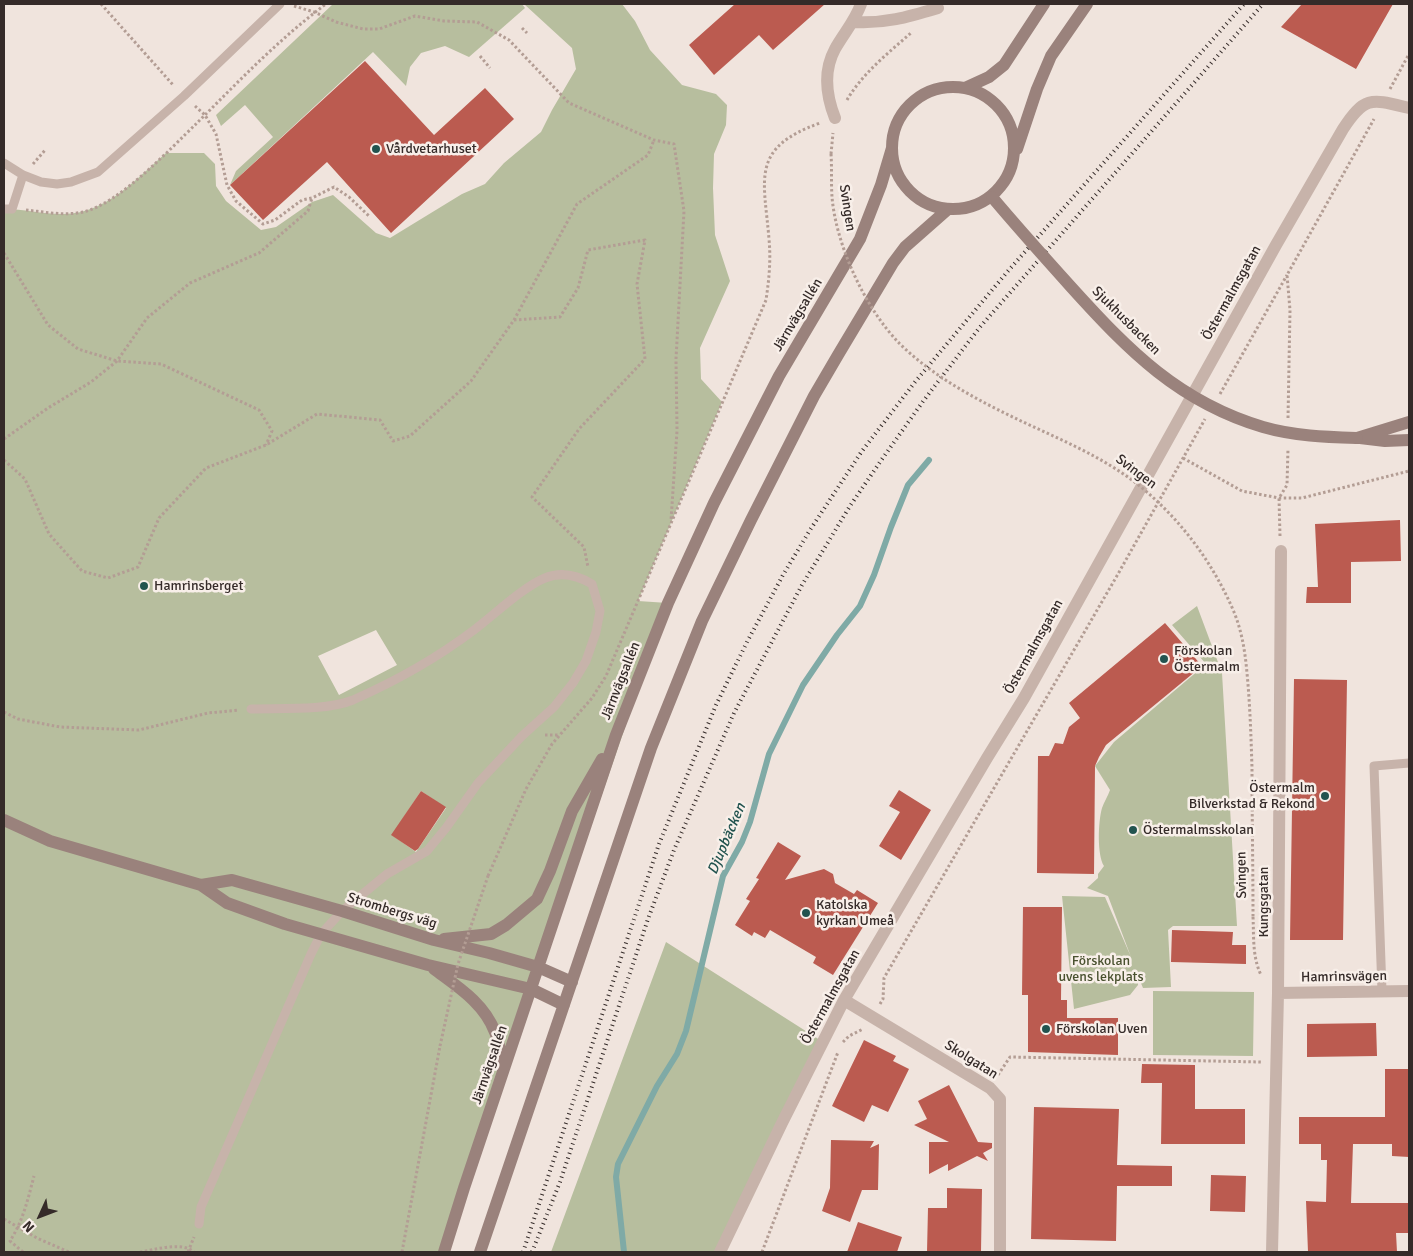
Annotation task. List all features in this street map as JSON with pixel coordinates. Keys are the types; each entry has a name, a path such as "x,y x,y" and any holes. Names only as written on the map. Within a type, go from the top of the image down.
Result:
{"main road":[{"path":"965,88 989,77 1004,65 1044,4"},
{"path":"1015,156 1013,130 1005,115 993,101 981,93 965,88 946,87 929,91 912,103 901,116 894,133 892,148 896,171 906,188 918,199 931,206 947,210 961,210 977,206 992,197 1005,183 1013,166 1037,89 1051,56 1086,4"},
{"name":"Järnvägsallén","path":"444,1252 616,735 668,603 714,503 779,376 860,239 892,148"},
{"name":"Sjukhusbacken","path":"992,197 1115,336 1148,366 1217,410 1264,427 1299,434 1385,442 1409,440"},
{"path":"480,1252 651,748 702,621 750,520 814,396 893,263 906,247 947,210"},
{"name":"Sjukhusbacken","path":"1357,438 1409,422"},
{"path":"434,940 491,934 506,925 537,899 550,871 572,811 616,735"},
{"name":"Strombergs väg","path":"4,820 50,841 201,884 227,903 285,924 428,965 531,989 564,1005"},
{"name":"Strombergs väg","path":"201,884 232,880 342,911 434,940 538,967 572,982"},
{"path":"428,965 468,993 485,1013 496,1032 504,1072"}],"street":[{"path":"835,118 828,100 826,76 835,50 854,22 861,4"},
{"path":"854,22 875,24 910,17 938,8"},
{"name":"Östermalmsgatan","path":"720,1252 782,1122 844,1000 1024,698 1276,245 1343,130 1361,105 1385,98 1409,108"},
{"name":"Kungsgatan","path":"1272,1252 1278,993 1281,551"},
{"name":"Hamrinsvägen","path":"1278,993 1409,991"},
{"name":"Skolgatan","path":"844,1000 990,1088 1000,1098 1000,1252"}],"lane":[{"path":"4,164 23,175 41,182 57,184 71,182 98,172 184,96 280,4"},
{"path":"8,209 23,175"},
{"path":"199,1224 201,1207 321,934 342,911 387,874 427,851 478,783 522,736 554,707 573,683 586,661 596,632 600,611 592,584 581,578 564,574 545,578 522,593 446,651 350,701 314,708 251,709"},
{"path":"1382,991 1374,766 1409,763"}],"path":[{"path":"101,4 184,96 205,115 216,134 227,185 236,200 263,224 275,220 302,200 312,198 334,188 349,197 370,217"},
{"path":"286,4 314,12 336,22 363,29 379,29 415,16 444,21 477,22 509,40 569,103 654,140 674,144 684,211 676,359 677,431 670,524"},
{"path":"8,209 62,214 84,212 103,204 121,192 166,153 288,35 326,4"},
{"path":"522,28 527,33"},
{"path":"402,1252 440,1046 458,964 488,876 526,789 552,744 592,698 606,676 766,300 770,266 764,174 772,152 787,137 804,128 835,118 856,86 868,72 914,30"},
{"path":"1218,397 1409,54"},
{"path":"480,56 490,68"},
{"path":"4,460 25,479 49,534 82,571 108,578 138,567 159,518 206,468 266,445 316,414 380,420 393,441 410,436 471,381 514,320 577,204 648,155 654,140"},
{"name":"Svingen","path":"832,154 832,197 840,239 852,270 876,313 897,341 940,376 974,397 1078,446 1140,486 1185,530 1220,581 1235,614 1243,638 1251,703 1254,952 1257,967 1263,981"},
{"path":"4,439 48,408 90,382 117,361 148,318 190,283 259,252 308,211 312,198"},
{"path":"514,320 560,317 578,288 588,250 645,240 637,284 645,358 579,429 532,497 584,547 592,584"},
{"path":"4,253 48,325 78,349 117,361 162,364 259,410 272,431 266,445"},
{"path":"1287,275 1290,310 1288,427"},
{"path":"841,1045 849,1036 865,1028 883,999 884,978 1208,414"},
{"path":"1281,551 1279,498 1287,485 1288,446"},
{"path":"1184,458 1242,491 1279,498 1302,498 1409,471"},
{"path":"4,712 18,719 60,727 139,730 208,713 251,709"},
{"path":"762,1252 839,1050"},
{"path":"990,1088 1010,1057 1263,1062"},
{"path":"23,1252 10,1241 18,1227 34,1176"},
{"path":"4,1219 37,1238 69,1252"},
{"path":"140,1252 177,1247 190,1248 194,1252"}],"green space":[{"path":"333,4 522,4 525,8 469,57 445,46 421,53 410,67 406,86 373,52 230,185 236,171 273,137 245,105 221,126 216,115"},
{"name":"Hamrinsberget","path":"524,4 622,4 635,21 650,50 682,85 716,94 727,105 726,125 714,154 713,188 715,235 730,281 700,348 701,379 722,402 638,601 668,603 444,1252 4,1252 4,209 55,214 78,213 92,209 119,194 166,153 204,153 215,164 216,186 226,201 261,230 276,227 312,202 333,195 376,233 390,238 462,194 485,184 504,163 541,132 576,69 572,48","holes":["376,630 397,665 339,695 318,656","421,791 446,808 416,852 392,835"]},
{"name":"Förskolan uvens lekplats","path":"1197,606 1222,673 1237,926 1173,926 1168,930 1171,987 1143,988 1138,976 1138,985 1130,995 1074,1009 1062,896 1105,897 1131,957 1108,896 1087,888 1098,878 1098,874 1104,866 1099,847 1100,821 1102,808 1110,790 1095,766 1114,742 1206,664 1172,625"},
{"path":"666,942 823,1042 720,1252 551,1252"},
{"path":"1153,991 1254,992 1253,1056 1153,1055"}],"building":[{"path":"735,4 825,4 773,50 759,35 714,75 689,45"},
{"path":"1302,4 1393,4 1356,69 1281,27"},
{"name":"Vårdvetarhuset","path":"365,61 434,135 485,88 514,119 391,233 327,162 263,220 230,185"},
{"path":"1400,520 1401,561 1351,562 1351,603 1306,603 1307,587 1318,587 1315,524"},
{"path":"1165,623 1202,666 1106,745 1099,757 1095,766 1094,874 1037,873 1038,756 1049,756 1055,743 1063,744 1069,727 1080,718 1069,703"},
{"path":"1294,679 1347,680 1343,940 1290,940"},
{"path":"899,790 931,810 901,860 879,846 900,812 889,806"},
{"path":"421,791 446,807 415,851 391,835"},
{"name":"Katolska kyrkan Umeå","path":"778,842 801,856 785,880 824,869 833,874 835,883 854,894 857,890 878,903 833,975 813,963 816,957 770,930 765,938 754,932 752,936 735,925 750,901 746,899 759,879 756,878"},
{"name":"Förskolan Uven","path":"1023,907 1062,907 1061,1000 1067,1000 1067,1018 1118,1018 1118,1055 1028,1052 1028,995 1022,995"},
{"path":"1172,930 1233,932 1232,945 1246,945 1246,964 1171,962"},
{"path":"1376,1023 1377,1056 1307,1057 1307,1024"},
{"path":"864,1040 896,1056 893,1061 909,1069 888,1112 872,1105 864,1122 832,1106"},
{"path":"1142,1064 1195,1065 1195,1109 1245,1109 1245,1144 1161,1144 1162,1083 1141,1083"},
{"path":"1385,1069 1409,1069 1409,1157 1392,1156 1392,1144 1353,1144 1351,1203 1409,1203 1409,1233 1396,1233 1397,1252 1308,1252 1306,1201 1326,1202 1327,1160 1321,1160 1321,1144 1299,1144 1299,1117 1385,1117"},
{"path":"949,1085 978,1142 992,1143 992,1148 983,1153 988,1161 977,1156 948,1171 948,1164 929,1174 929,1142 949,1142 914,1125 927,1119 918,1101"},
{"path":"1034,1107 1119,1109 1117,1165 1172,1166 1172,1186 1117,1186 1116,1241 1031,1239"},
{"path":"831,1140 874,1141 870,1148 879,1144 878,1190 862,1190 850,1222 822,1211 830,1188"},
{"path":"1211,1175 1246,1176 1245,1212 1210,1211"},
{"path":"947,1188 982,1189 981,1252 927,1252 928,1208 947,1208"},
{"path":"858,1222 902,1237 897,1252 847,1252"}],"waterway":[{"name":"Djupbäcken","path":"624,1252 616,1177 618,1164 657,1086 677,1054 686,1031 723,876 742,842 750,822 769,754 803,685 837,635 860,606 874,575 908,485 929,460"}],"railway":[{"path":"523,1252 659,844 716,705 783,575 862,451 915,382 1008,271 1244,4"},
{"path":"532,1252 560,1182 648,919 674,850 734,713 802,585 850,506 880,462 924,400 980,327 1263,4"}],"place":[{"name":"Vårdvetarhuset","path":"376,149"},
{"name":"Hamrinsberget","path":"144,586"},
{"name":"Förskolan Östermalm","path":"1164,659"},
{"name":"Östermalm Bilverkstad & Rekond","path":"1325,796"},
{"name":"Östermalmsskolan","path":"1133,830"},
{"name":"Katolska kyrkan Umeå","path":"806,913"},
{"name":"Förskolan Uven","path":"1046,1029"}]}
